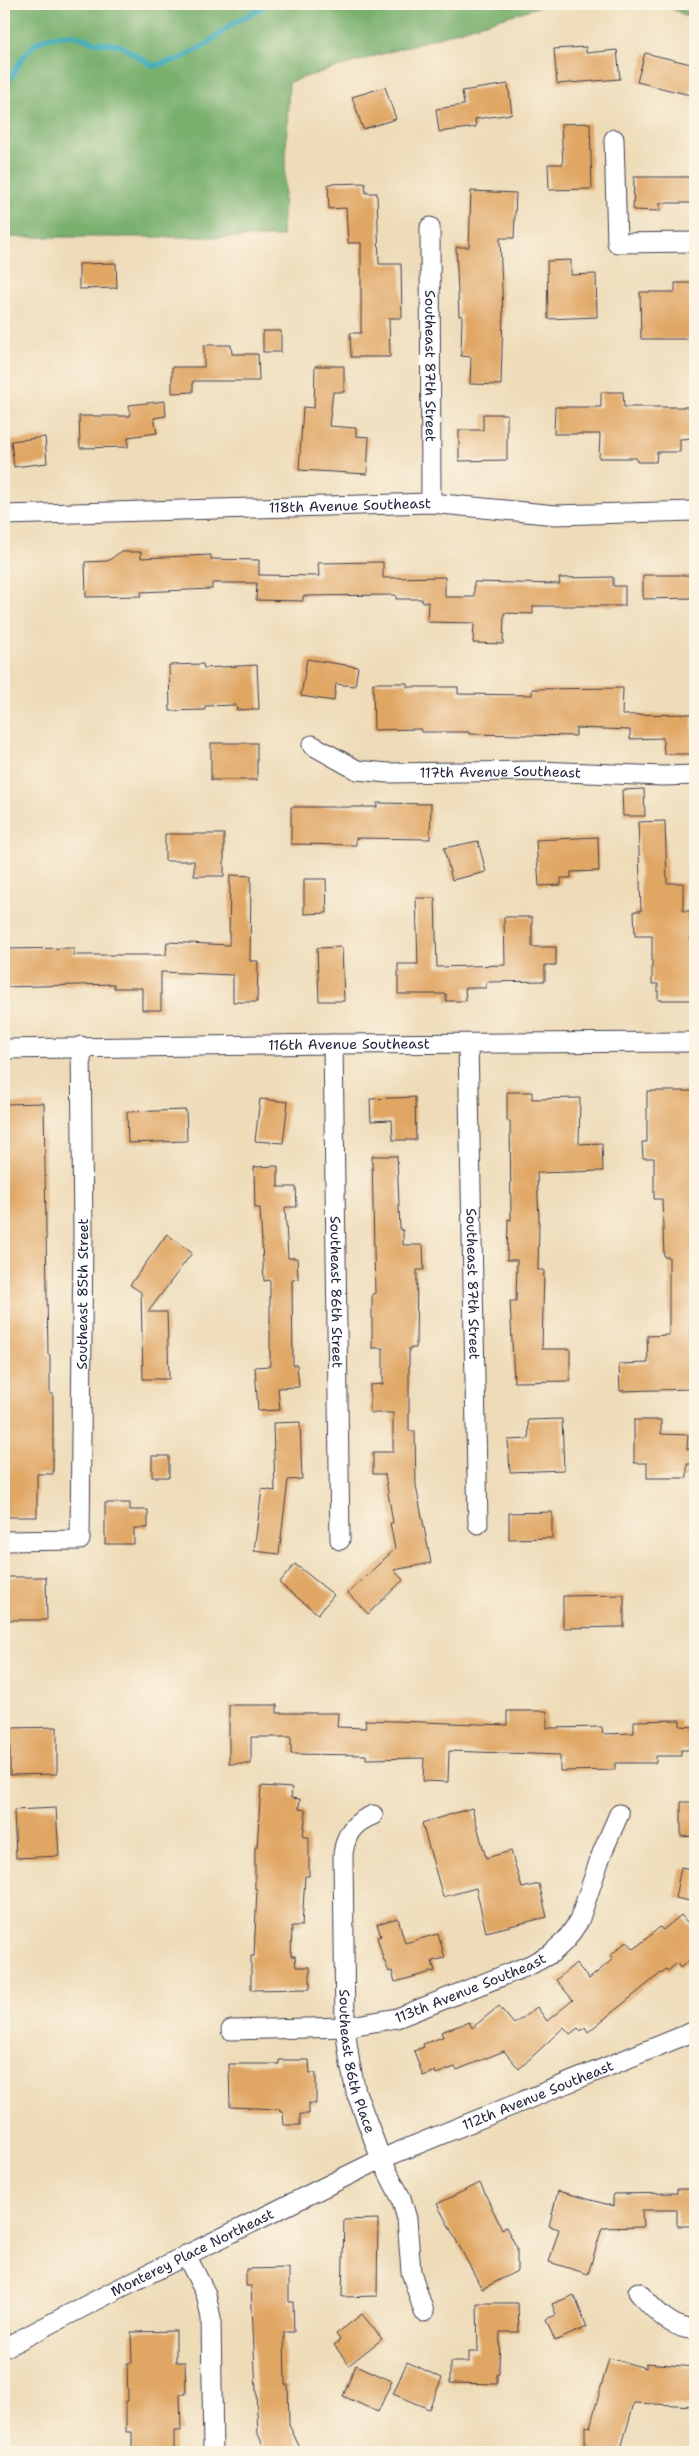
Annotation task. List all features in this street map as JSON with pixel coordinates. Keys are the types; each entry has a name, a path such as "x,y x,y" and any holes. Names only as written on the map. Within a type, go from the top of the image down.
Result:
{"street":[{"path":"614,139 616,243 695,242"},
{"name":"Southeast 87th Street","path":"430,228 431,503"},
{"name":"118th Avenue Southeast","path":"4,515 431,503 556,515 695,511"},
{"name":"117th Avenue Southeast","path":"312,745 356,770 388,773 539,771 663,776 695,775"},
{"name":"116th Avenue Southeast","path":"4,1048 695,1042"},
{"name":"Southeast 86th Street","path":"333,1044 340,1540"},
{"name":"Southeast 87th Street","path":"468,1044 478,1524"},
{"name":"Southeast 85th Street","path":"4,1541 80,1540 81,1046"},
{"name":"113th Avenue Southeast","path":"231,2030 346,2027 397,2018 530,1965 552,1953 566,1940 579,1921 602,1853 619,1814"},
{"name":"Southeast 86th Place","path":"373,1815 361,1820 352,1827 346,1839 343,1854 346,2027 356,2092 381,2159 401,2198 405,2212 412,2272 424,2312"},
{"name":"112th Avenue Southeast","path":"381,2159 695,2031"},
{"name":"Monterey Place Northeast","path":"4,2348 381,2159"},
{"path":"186,2256 206,2294 211,2318 213,2452"},
{"path":"638,2292 662,2316 688,2329 695,2329"}],"green space":[{"path":"4,4 548,4 289,82 282,237 4,237"},
{"path":"663,4 695,4 695,21"}],"building":[{"path":"586,47 586,53 617,50 620,79 557,84 554,49"},
{"path":"645,53 695,65 695,75 690,95 637,82"},
{"path":"508,84 512,114 475,119 476,127 439,132 436,109 464,105 462,91"},
{"path":"385,87 396,119 363,129 352,97"},
{"path":"590,123 592,189 549,190 548,164 563,164 561,124"},
{"path":"634,177 695,177 694,203 660,203 660,211 633,210"},
{"path":"365,183 366,193 377,193 379,264 401,264 402,318 389,318 390,357 351,357 350,333 361,333 361,243 348,243 346,208 329,209 328,184"},
{"path":"471,191 516,193 514,238 500,238 503,315 501,385 470,384 471,357 461,356 462,315 459,316 456,247 469,247"},
{"path":"571,260 571,275 596,274 597,317 548,319 547,261"},
{"path":"116,263 117,288 79,289 79,264"},
{"path":"675,283 695,283 695,339 641,339 640,292 675,292"},
{"path":"263,331 281,331 281,352 263,352"},
{"path":"204,345 231,345 232,354 258,354 259,381 193,381 193,392 172,393 172,367 204,367"},
{"path":"315,366 344,366 344,392 333,392 329,426 356,428 356,436 369,437 367,474 299,470 303,407 314,408"},
{"path":"601,392 623,392 624,407 695,407 695,438 680,439 680,452 657,452 656,462 637,462 636,458 599,458 600,434 554,434 555,407 601,407"},
{"path":"165,401 166,416 154,418 157,433 128,437 128,447 80,448 79,416 130,416 129,405"},
{"path":"483,414 507,414 507,460 459,461 459,430 483,430"},
{"path":"45,437 47,463 14,467 11,441"},
{"path":"120,552 141,552 141,558 211,555 211,559 259,560 259,575 319,576 318,563 383,562 383,578 445,577 445,597 474,597 474,582 560,584 559,578 613,577 613,586 625,586 625,606 533,606 533,614 504,613 503,644 473,643 474,623 427,622 428,602 422,602 422,599 396,599 396,595 303,596 303,601 256,600 257,583 212,583 212,589 141,592 141,596 86,597 85,562 108,561"},
{"path":"643,575 695,575 695,598 643,599"},
{"path":"307,659 358,667 355,686 336,684 334,701 301,696"},
{"path":"203,664 204,668 257,665 259,709 237,710 236,705 205,706 205,710 170,711 169,665"},
{"path":"373,683 407,683 407,687 458,687 458,694 532,695 532,689 623,688 622,715 692,714 693,754 664,754 663,738 630,739 630,730 576,728 576,736 421,732 421,729 374,730"},
{"path":"211,743 257,743 257,780 211,780"},
{"path":"644,789 645,816 623,816 622,790"},
{"path":"377,803 431,804 430,839 356,838 356,845 291,844 291,807 377,807"},
{"path":"665,821 667,883 683,883 683,911 690,911 691,948 695,948 695,983 692,983 692,1000 658,1000 658,984 652,984 652,936 635,936 634,911 641,911 638,822"},
{"path":"165,834 224,834 224,876 194,876 194,861 165,861"},
{"path":"598,837 599,871 571,872 571,878 561,878 561,885 539,886 536,840"},
{"path":"478,841 486,872 452,880 444,848"},
{"path":"230,875 251,876 250,961 258,961 257,1002 233,1002 233,975 161,972 161,1010 142,1010 142,988 114,988 114,984 4,987 4,949 74,948 74,955 166,955 167,942 229,945"},
{"path":"304,879 326,879 327,913 304,914"},
{"path":"416,898 435,898 437,967 505,965 504,917 532,917 532,947 556,947 556,965 545,965 545,981 486,982 486,988 465,988 466,1001 446,1001 446,994 398,994 398,964 418,964"},
{"path":"342,947 344,1001 319,1001 317,948"},
{"path":"647,1091 695,1091 695,1325 690,1325 692,1389 620,1391 619,1364 648,1363 647,1336 669,1335 669,1257 664,1257 662,1199 654,1199 654,1158 643,1158 642,1142 647,1142"},
{"path":"507,1092 532,1092 532,1099 580,1098 579,1144 602,1143 603,1171 537,1173 539,1221 538,1270 544,1270 542,1349 570,1349 570,1381 514,1382 510,1301 516,1301 517,1260 507,1260 508,1219 511,1220 510,1121 507,1121"},
{"path":"415,1097 416,1140 393,1140 392,1120 371,1121 370,1099"},
{"path":"260,1099 288,1102 283,1143 255,1141"},
{"path":"44,1103 48,1355 50,1355 50,1394 53,1394 53,1474 37,1474 37,1517 4,1517 6,1432 4,1104"},
{"path":"186,1110 187,1141 128,1143 127,1112"},
{"path":"372,1156 397,1156 400,1230 403,1230 403,1245 423,1245 424,1270 417,1270 416,1348 409,1348 409,1431 415,1431 416,1486 431,1563 394,1570 403,1580 368,1614 348,1593 395,1549 390,1523 393,1523 385,1474 373,1474 373,1452 393,1452 393,1413 370,1413 370,1385 383,1384 383,1348 372,1348 372,1294 375,1294"},
{"path":"278,1166 278,1187 296,1187 297,1207 285,1207 288,1258 297,1258 298,1279 292,1280 293,1365 297,1365 299,1387 278,1388 280,1410 258,1411 255,1367 270,1366 270,1280 264,1281 260,1208 255,1208 254,1167"},
{"path":"167,1234 192,1253 148,1312 167,1312 169,1379 143,1379 141,1292 130,1285"},
{"path":"562,1419 564,1470 510,1472 508,1440 529,1439 528,1420"},
{"path":"634,1420 661,1420 661,1434 688,1435 687,1449 695,1449 695,1464 687,1464 687,1478 647,1478 647,1463 634,1463"},
{"path":"300,1422 302,1479 288,1480 279,1554 254,1551 262,1489 275,1491 273,1423"},
{"path":"152,1456 169,1456 169,1477 152,1477"},
{"path":"105,1503 130,1503 130,1510 148,1510 148,1528 134,1528 134,1544 105,1544"},
{"path":"552,1512 552,1538 509,1539 509,1513"},
{"path":"295,1564 334,1595 318,1614 279,1583"},
{"path":"4,1577 46,1577 47,1620 4,1620"},
{"path":"624,1595 624,1627 563,1628 563,1596"},
{"path":"229,1705 277,1705 277,1713 338,1713 337,1727 366,1728 365,1720 507,1725 507,1711 547,1711 547,1728 602,1727 603,1734 634,1733 634,1721 680,1720 680,1726 695,1727 695,1750 681,1750 681,1756 656,1756 656,1763 615,1763 615,1770 560,1771 560,1755 449,1751 448,1782 423,1781 424,1758 366,1759 366,1755 291,1754 291,1737 251,1737 251,1764 229,1764"},
{"path":"57,1727 57,1774 10,1775 10,1728"},
{"path":"261,1786 292,1788 291,1798 300,1799 299,1809 306,1810 303,1837 309,1837 309,1876 305,1876 302,1926 292,1926 291,1956 295,1956 296,1967 310,1967 310,1989 251,1990 251,1956 254,1956 257,1889 255,1889 255,1847 257,1847"},
{"path":"681,1802 695,1802 695,1836 681,1837"},
{"path":"56,1808 59,1856 16,1858 14,1810"},
{"path":"472,1808 486,1858 511,1851 522,1888 539,1884 547,1917 486,1932 476,1888 443,1897 422,1823"},
{"path":"681,1867 695,1870 695,1902 675,1898"},
{"path":"681,1915 695,1931 695,1955 680,1968 677,1963 668,1971 666,1969 588,2032 585,2027 581,2031 578,2028 570,2034 564,2027 519,2069 504,2051 457,2070 455,2067 436,2074 435,2071 423,2076 414,2051 424,2047 423,2044 443,2037 441,2032 469,2022 472,2028 499,2006 514,2024 537,2007 547,2021 573,2000 556,1980 576,1963 589,1979 613,1959 610,1956 627,1941 634,1949 660,1927 663,1930"},
{"path":"398,1918 405,1943 438,1934 445,1958 432,1961 435,1971 395,1982 392,1971 389,1972 383,1958 377,1937 381,1936 377,1924"},
{"path":"279,2060 309,2060 310,2073 316,2073 316,2104 309,2103 309,2114 300,2114 300,2125 284,2125 283,2112 280,2112 280,2109 230,2107 229,2064 279,2064"},
{"path":"480,2183 502,2229 506,2227 517,2248 517,2271 482,2289 437,2204"},
{"path":"677,2189 695,2189 695,2226 677,2226 677,2210 642,2210 643,2227 602,2228 588,2274 549,2262 559,2229 549,2226 558,2191 613,2206 613,2194 677,2193"},
{"path":"378,2219 377,2296 342,2297 344,2220"},
{"path":"289,2268 289,2302 293,2302 294,2332 284,2332 285,2385 288,2385 289,2425 302,2452 266,2452 258,2434 251,2286 246,2286 246,2269"},
{"path":"574,2295 587,2327 555,2341 546,2319 556,2315 552,2304"},
{"path":"477,2303 518,2303 519,2332 500,2332 497,2384 450,2383 450,2362 469,2362 469,2352 478,2352"},
{"path":"362,2314 382,2339 349,2365 334,2345 340,2340 336,2334"},
{"path":"176,2331 176,2362 185,2362 186,2394 180,2394 181,2431 174,2431 174,2452 132,2452 132,2432 126,2432 126,2401 128,2401 127,2363 132,2363 131,2332"},
{"path":"609,2358 646,2368 646,2363 695,2367 695,2406 634,2403 620,2452 585,2452 585,2426 590,2427"},
{"path":"407,2362 442,2378 429,2409 393,2394"},
{"path":"356,2365 392,2381 378,2412 343,2396"}],"waterway":[{"path":"4,89 23,57 36,43 49,37 74,35 95,42 120,45 153,66 179,59 206,45 233,23 261,9 265,4"},
{"path":"323,4 346,6 351,4"}]}
